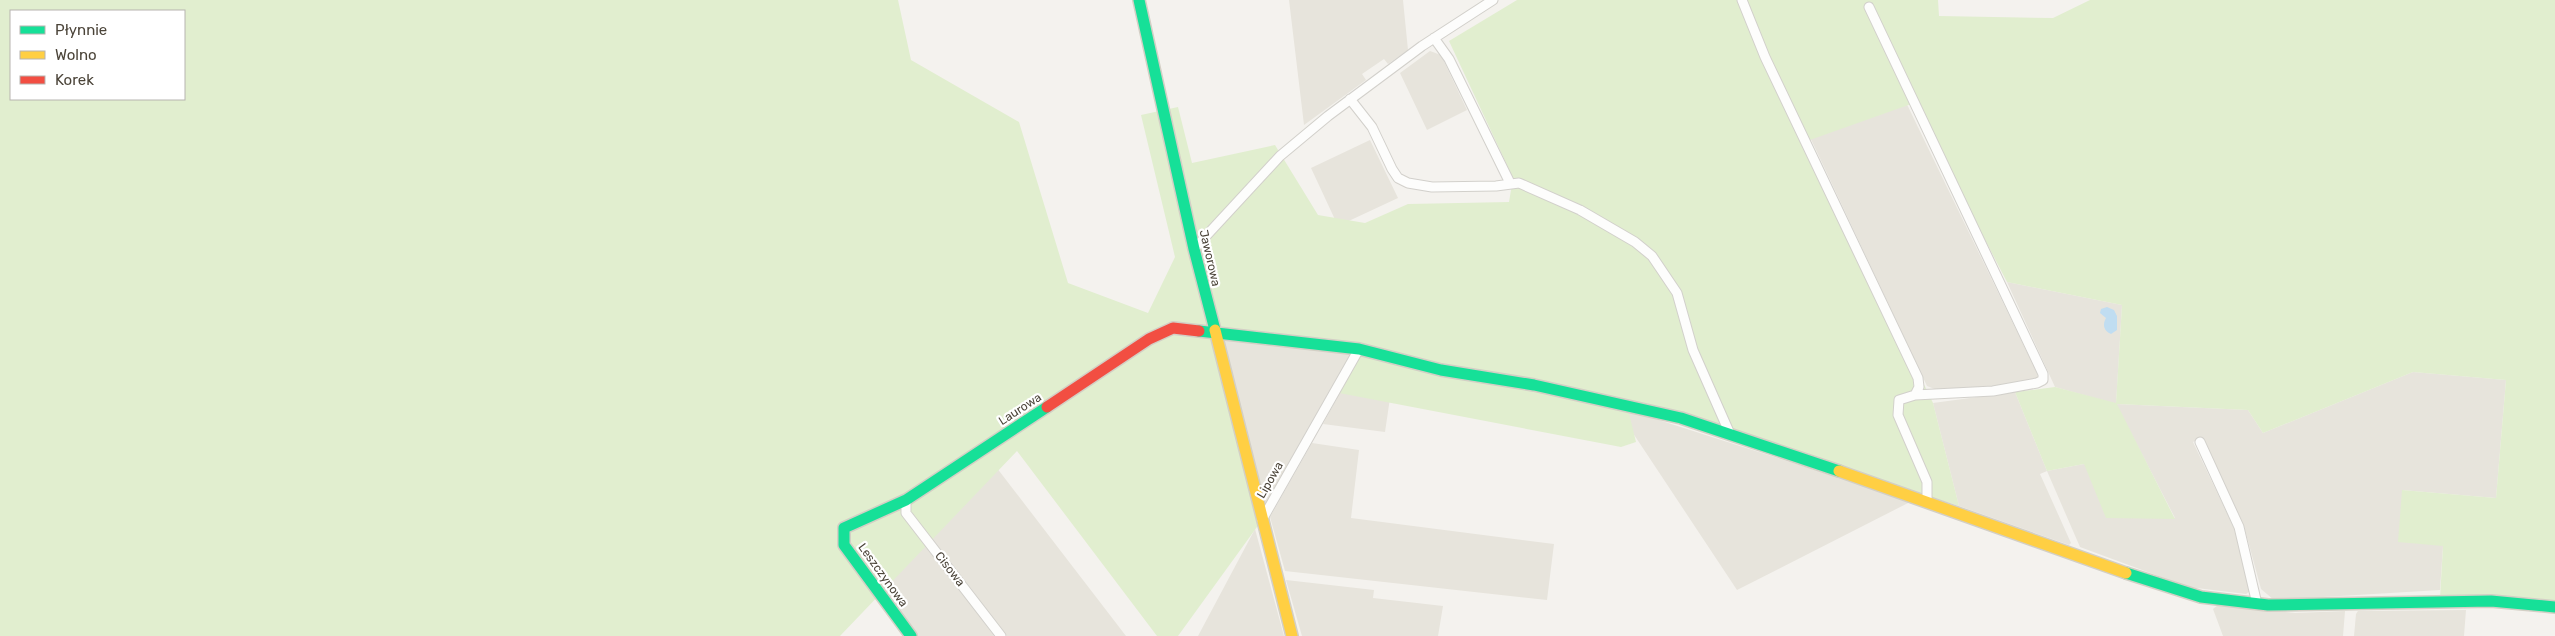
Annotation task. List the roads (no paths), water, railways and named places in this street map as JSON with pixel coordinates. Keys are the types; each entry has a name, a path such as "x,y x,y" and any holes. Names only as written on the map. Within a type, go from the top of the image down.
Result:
{"street":[{"name":"Jaworowa","path":"1140,0 1194,249 1262,520"},
{"path":"1475,11 1479,0"},
{"path":"1194,249 1280,156 1350,99 1434,38 1493,0"},
{"path":"1742,0 1765,56 1918,378 1919,387 1915,395"},
{"path":"1869,8 2043,374 2043,380 2037,383 1993,391 1915,395 1899,400 1898,415 1927,482 1927,501"},
{"path":"1434,38 1449,59 1510,183"},
{"path":"1350,99 1372,127 1398,178 1408,183 1432,187 1496,186 1519,183 1580,210 1635,242 1652,256 1677,293 1693,350 1730,434"},
{"name":"Laurowa","path":"844,528 906,500 1149,339 1172,328 1359,349 1440,370 1534,385 1681,418 1927,501 2188,595 2257,604 2352,606 2490,602 2555,607"},
{"name":"Lipowa","path":"1262,520 1359,349"},
{"path":"2200,442 2239,527 2256,589 2257,604"},
{"name":"Cisowa","path":"906,500 906,513 1001,636"},
{"path":"1262,520 1292,636"},
{"name":"Leszczynowa","path":"844,528 844,545 911,636"}],"water":[{"path":"2107,307 2114,310 2117,316 2117,330 2111,334 2104,328 2106,318 2100,313 2101,309"}]}
